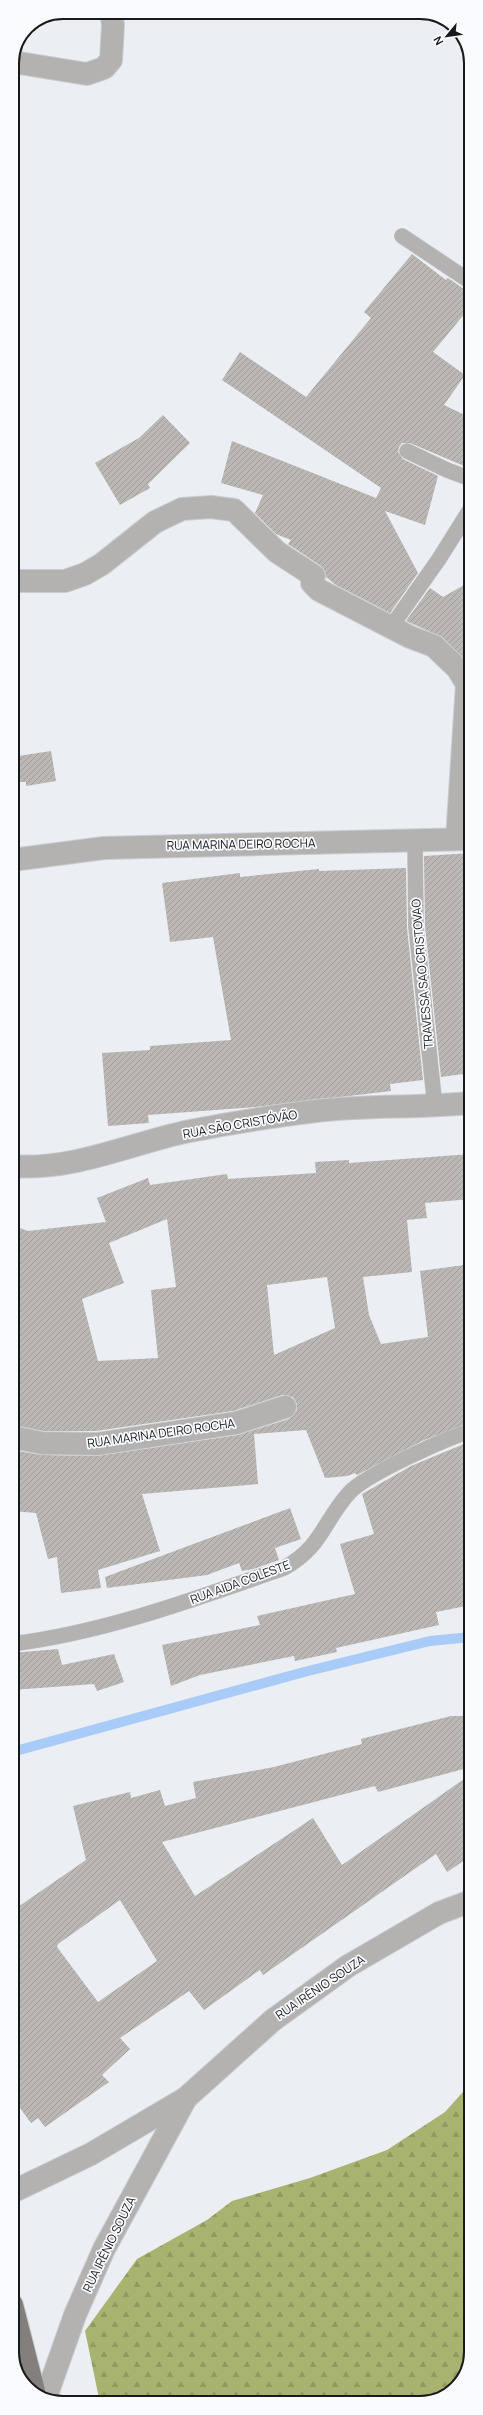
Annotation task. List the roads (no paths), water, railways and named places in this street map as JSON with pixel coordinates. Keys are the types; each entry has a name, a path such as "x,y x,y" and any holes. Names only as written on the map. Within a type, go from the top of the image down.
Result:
{"main road":[{"path":"19,2332 32,2383"}],"street":[{"path":"19,63 88,74 104,68 111,60 112,19"},
{"path":"19,582 66,581 84,574 102,564 155,522 182,509 211,507 234,510 277,552 314,576 312,584 319,590 390,627 434,646 457,668 464,679"},
{"name":"RUA MARINA DEIRO ROCHA","path":"19,859 104,848 464,839"},
{"name":"RUA SÃO CRISTÓVÃO","path":"19,1166 67,1164 189,1131 317,1111 435,1107 464,1104"},
{"name":"RUA MARINA DEIRO ROCHA","path":"19,1438 42,1443 97,1444 236,1423 284,1407"},
{"name":"RUA IRÊNIO SOUZA","path":"19,2189 91,2154 186,2098 273,2020 348,1966 439,1913 464,1904"},
{"name":"RUA IRÊNIO SOUZA","path":"47,2393 75,2315 104,2249 186,2098"}],"lane":[{"path":"402,236 464,277"},
{"path":"407,451 446,470 464,476"},
{"path":"390,627 440,559 464,520"},
{"name":"TRAVESSA SAO CRISTOVAO","path":"414,840 416,927 435,1107"},
{"name":"RUA AIDA COLESTE","path":"19,1643 44,1640 98,1628 182,1604 284,1568 296,1561 314,1546 349,1493 360,1484 411,1457 464,1434"}],"waterway":[{"path":"19,1750 304,1672 430,1641 464,1638"}]}
